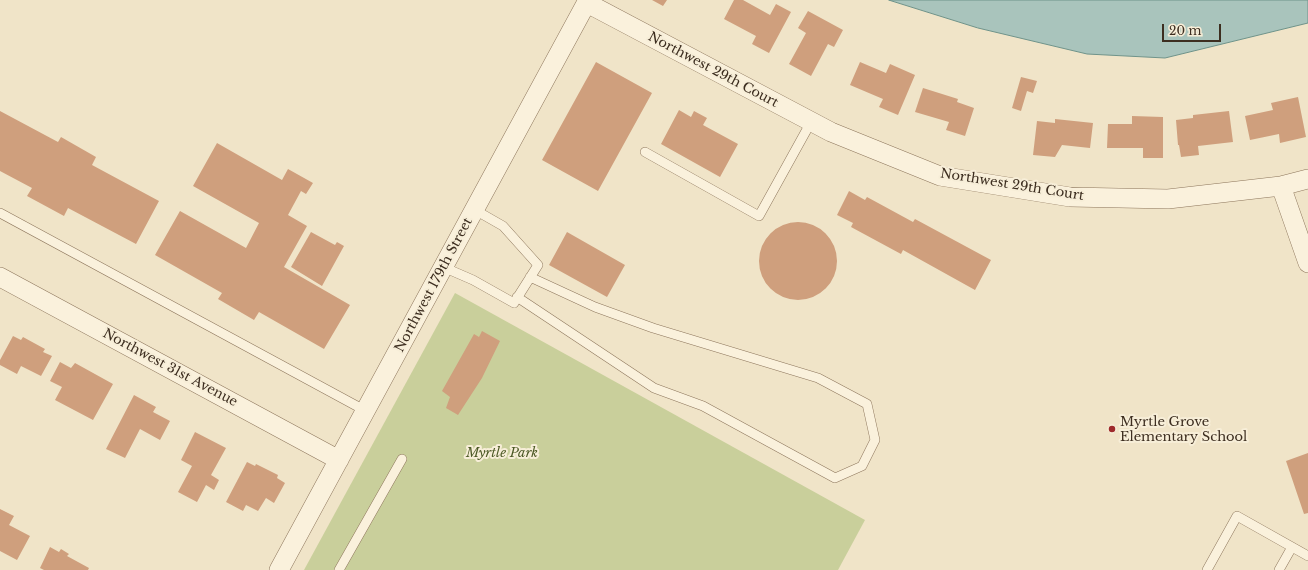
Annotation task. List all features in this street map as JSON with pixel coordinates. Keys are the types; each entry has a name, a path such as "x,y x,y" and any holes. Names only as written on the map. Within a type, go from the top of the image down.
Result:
{"street":[{"name":"Northwest 29th Court","path":"587,1 831,132 940,176 1070,197 1168,199 1281,186 1308,179"},
{"name":"Northwest 179th Street","path":"279,570 587,1"},
{"path":"1281,186 1308,263"},
{"name":"Northwest 31st Avenue","path":"0,276 339,460"}],"lane":[{"path":"645,152 759,216 811,122"},
{"path":"443,267 473,280 514,303 538,265 503,226 475,210"},
{"path":"0,213 366,411"},
{"path":"518,297 654,388 703,406 835,478 862,466 875,440 867,404 818,378 653,328 595,307 530,276"},
{"path":"339,570 402,459"},
{"path":"1207,570 1237,516 1308,556"},
{"path":"1278,570 1292,546"}],"green space":[{"name":"Myrtle Park","path":"455,293 865,520 838,570 304,570"}],"water":[{"path":"889,0 1308,0 1308,23 1165,58 1087,54 978,28"}],"building":[{"path":"652,0 667,0 663,6"},
{"path":"734,0 743,0 770,15 776,4 791,12 769,53 752,44 756,36 724,19"},
{"path":"808,11 843,30 834,47 828,44 811,76 789,64 806,33 798,28"},
{"path":"596,62 652,93 598,191 542,160"},
{"path":"860,62 886,73 890,64 915,75 898,115 879,107 883,99 850,85"},
{"path":"1021,77 1037,81 1033,93 1027,91 1021,111 1012,108"},
{"path":"923,88 958,99 957,102 974,108 965,136 946,130 949,122 915,112"},
{"path":"1298,97 1306,137 1280,143 1279,134 1250,140 1245,116 1273,110 1271,103"},
{"path":"679,110 691,117 694,111 707,118 703,125 738,144 720,177 661,144"},
{"path":"0,111 58,142 61,137 96,157 92,165 159,201 136,244 68,208 64,216 27,196 32,188 0,171"},
{"path":"1229,111 1233,142 1198,146 1199,155 1181,157 1178,145 1176,120 1193,118 1193,115"},
{"path":"1132,116 1163,117 1163,158 1143,158 1143,148 1107,148 1108,124 1132,124"},
{"path":"1055,119 1093,123 1090,148 1062,145 1055,157 1033,155 1037,121 1055,123"},
{"path":"217,143 282,180 288,169 313,183 306,194 301,191 288,215 307,226 284,267 350,305 324,349 259,312 254,320 218,299 222,293 155,255 180,211 246,248 259,223 193,186"},
{"path":"849,191 865,200 867,197 913,222 915,219 991,260 975,290 903,250 901,254 851,227 853,223 837,215"},
{"path":"798,222 813,225 820,229 830,239 834,246 837,261 834,276 830,283 820,293 813,297 798,300 783,297 776,293 766,283 762,276 759,261 762,246 766,239 776,229 783,225"},
{"path":"311,232 335,245 337,242 344,246 322,286 291,267"},
{"path":"567,232 625,265 607,297 549,265"},
{"path":"482,331 500,341 482,378 458,415 446,408 450,397 442,391 474,334 479,337"},
{"path":"13,336 21,340 23,337 45,349 43,352 52,356 41,376 21,366 17,374 0,365 0,360"},
{"path":"60,362 71,368 75,363 113,384 93,420 55,400 62,387 50,381"},
{"path":"134,395 156,407 153,412 170,421 160,440 140,429 125,458 106,449"},
{"path":"195,432 226,448 211,475 219,480 214,490 206,485 197,502 178,492 192,466 181,460"},
{"path":"1308,453 1308,513 1304,514 1286,461"},
{"path":"247,462 255,466 256,464 278,475 277,478 285,483 274,503 266,498 258,511 246,505 243,511 226,502"},
{"path":"0,509 14,516 9,525 30,536 17,560 0,551"},
{"path":"50,547 59,552 61,549 69,554 67,556 89,568 88,570 44,570 40,568"}],"place":[{"name":"Myrtle Grove Elementary School","path":"1112,429"}]}
